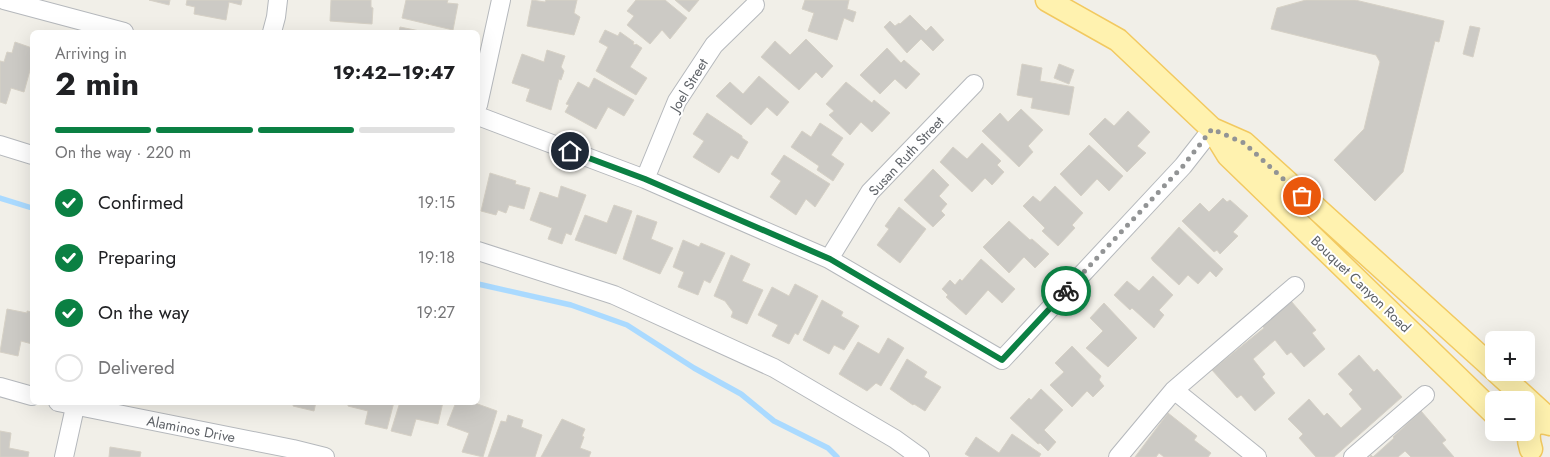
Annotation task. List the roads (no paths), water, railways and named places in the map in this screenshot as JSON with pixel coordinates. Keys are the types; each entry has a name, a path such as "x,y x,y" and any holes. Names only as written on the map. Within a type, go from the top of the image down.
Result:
{"main road":[{"name":"Bouquet Canyon Road","path":"1047,0 1118,40 1212,129 1228,155 1485,404"},
{"name":"Bouquet Canyon Road","path":"1212,129 1244,143 1485,362"},
{"path":"1507,381 1550,422"},
{"path":"1535,453 1528,439 1529,430 1533,425 1550,422"},
{"path":"1523,441 1535,453"}],"street":[{"path":"4,0 116,30"},
{"path":"273,30 278,0"},
{"path":"480,96 501,0"},
{"name":"Joel Street","path":"645,179 677,101 714,45 754,5"},
{"name":"Susan Ruth Street","path":"830,259 870,192 974,84"},
{"path":"480,117 645,179 830,259 1002,360 1183,166 1212,129"},
{"path":"0,144 30,154"},
{"path":"480,252 614,295 774,368 895,439 920,457"},
{"path":"1118,457 1174,390 1295,286"},
{"path":"0,387 30,395"},
{"path":"1174,390 1256,457"},
{"path":"1353,457 1425,395"},
{"name":"Alaminos Drive","path":"68,405 292,453 325,457"},
{"path":"64,457 75,407"}],"waterway":[{"path":"0,198 30,207"},
{"path":"480,284 571,305 627,325 694,368 741,394 774,421 828,448 837,457"}]}
